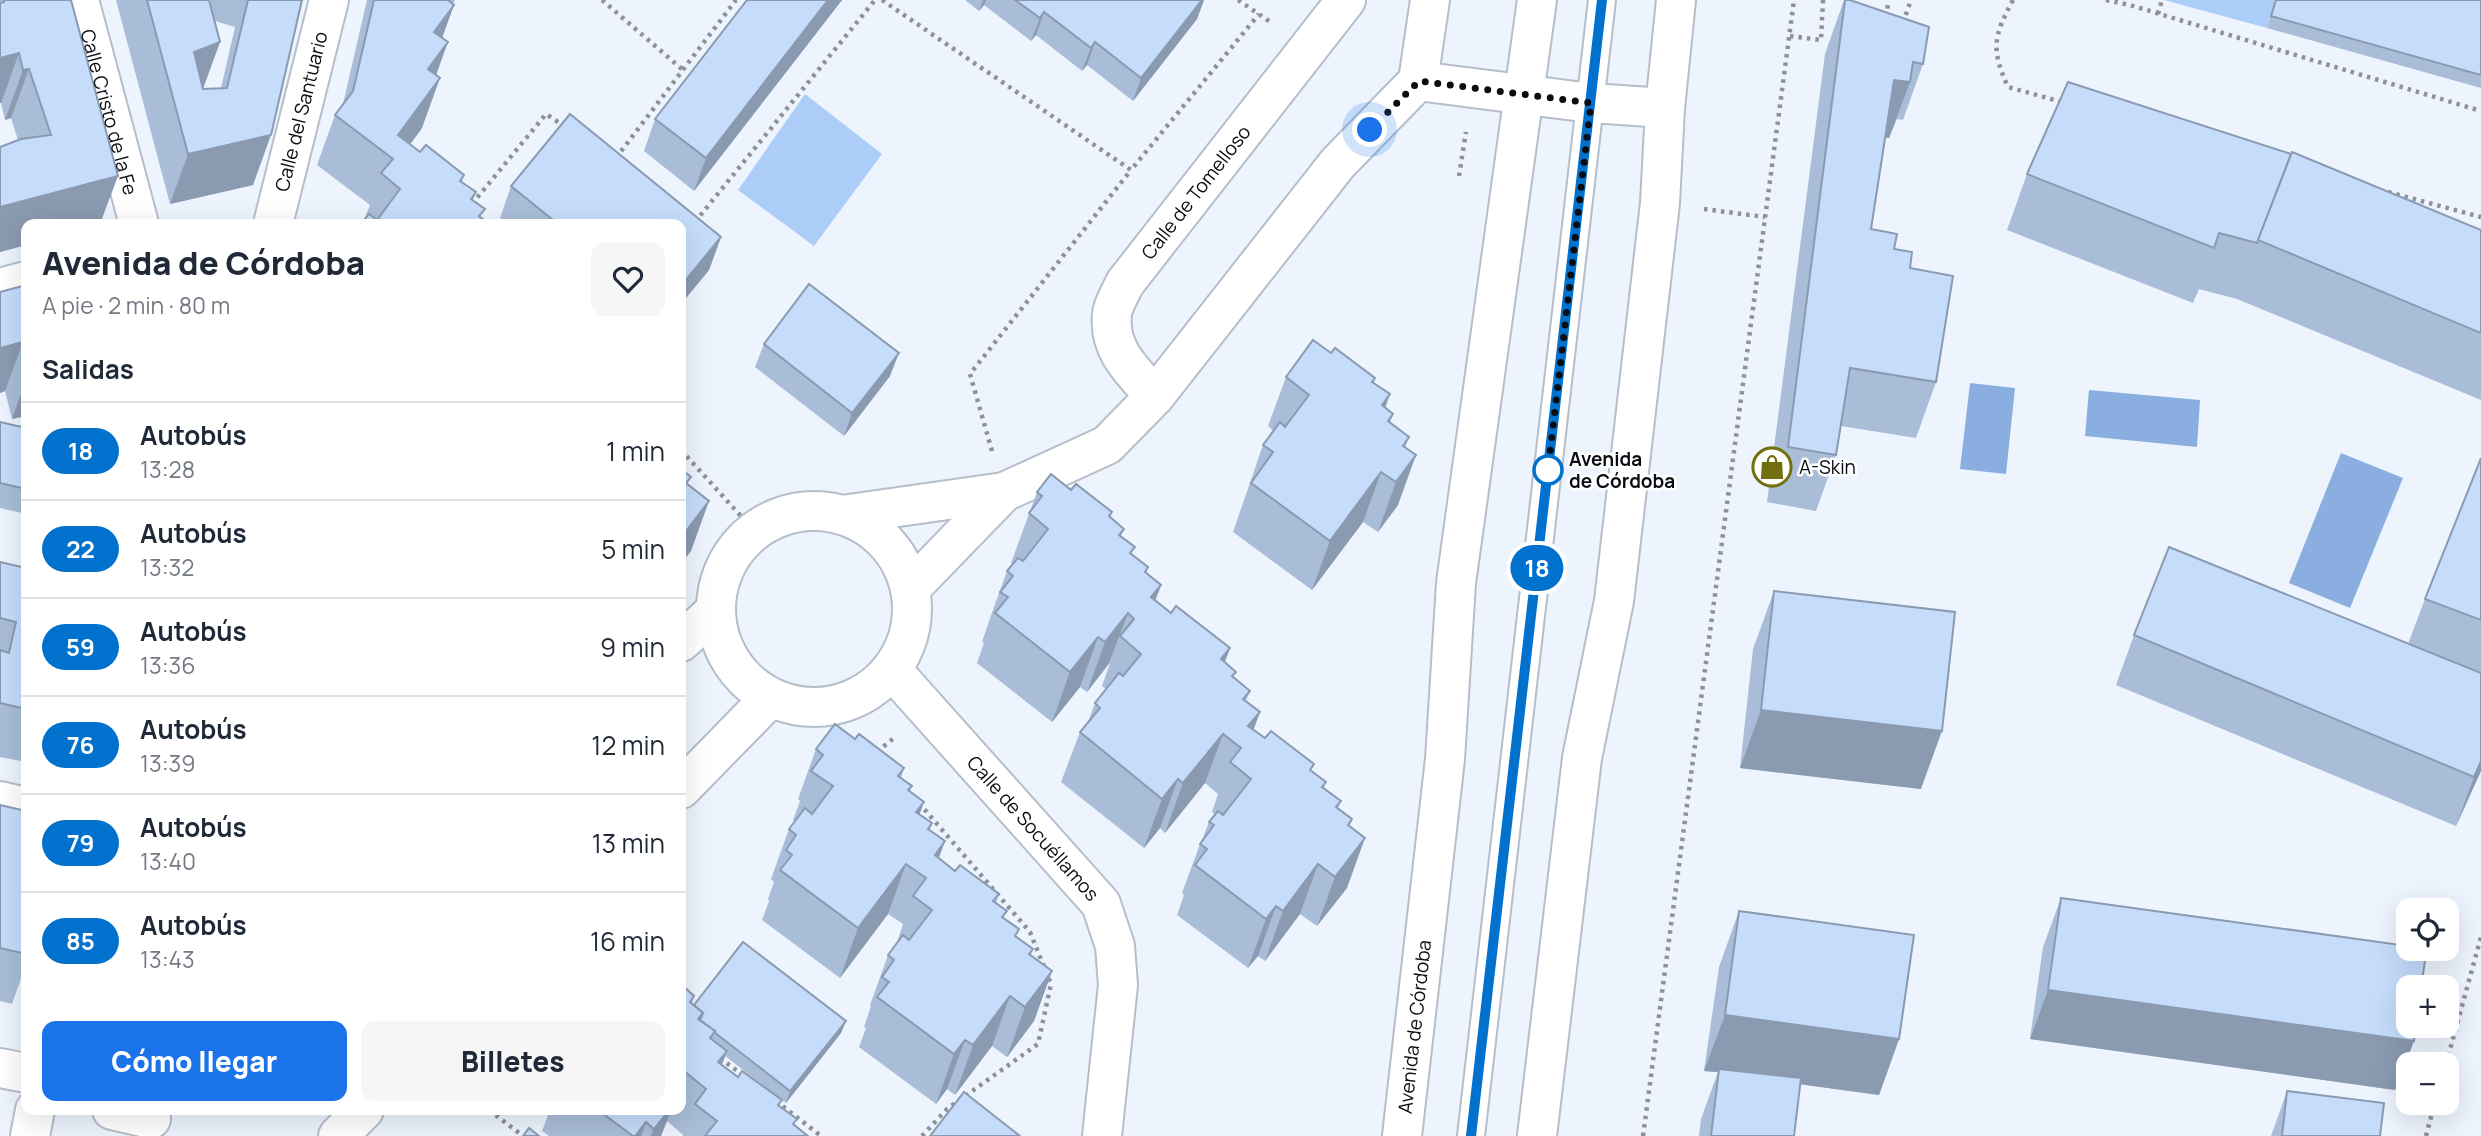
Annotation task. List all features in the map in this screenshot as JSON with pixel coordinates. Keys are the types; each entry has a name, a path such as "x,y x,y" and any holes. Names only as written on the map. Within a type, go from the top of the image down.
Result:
{"street":[{"name":"Calle Cristo de la Fe","path":"79,0 138,219"},
{"name":"Calle del Santuario","path":"273,219 329,0"},
{"name":"Calle de Tomelloso","path":"1155,396 1115,347 1112,313 1125,283 1346,0"},
{"path":"842,515 866,527 886,543 902,565 911,590 912,618 906,646 892,670 867,692 836,705 803,707 771,698 748,683 730,662 719,638 715,611 721,578 737,548 763,526 788,514 814,511 842,515 1004,492 1107,445 1155,396 1338,163 1419,81 1430,0"},
{"name":"Avenida de Córdoba","path":"1402,1136 1444,759 1456,583 1537,0"},
{"path":"1537,1136 1582,758 1614,601 1660,203 1665,108 1676,0"},
{"path":"1419,81 1591,103 1665,108"},
{"path":"0,288 21,282"},
{"path":"911,590 1004,492"},
{"path":"686,637 715,611"},
{"name":"Calle de Socuéllamos","path":"892,670 1101,904 1115,946 1118,985 1102,1136"},
{"path":"686,784 771,698"},
{"path":"0,801 21,806"},
{"path":"0,1068 21,1072"},
{"path":"30,1136 34,1115"},
{"path":"128,1115 148,1121"},
{"path":"338,1136 359,1115"}],"lane":[{"path":"1471,1136 1602,0"}],"path":[{"path":"602,0 683,70"},
{"path":"625,167 615,159 736,0"},
{"path":"686,215 696,223 876,0"},
{"path":"882,0 1131,170"},
{"path":"1643,1136 1794,0"},
{"path":"1790,36 1821,40 1824,0"},
{"path":"1886,21 1888,0"},
{"path":"1900,34 1911,0"},
{"path":"2013,0 1998,28 1996,61 2008,87 2074,105"},
{"path":"2106,0 2481,111"},
{"path":"2158,14 2162,0"},
{"path":"1004,492 970,374 1131,170 1259,14"},
{"path":"471,205 546,114 569,129"},
{"path":"1459,176 1468,124"},
{"path":"2376,188 2481,218"},
{"path":"1702,209 1766,217"},
{"path":"686,456 749,525 763,526"},
{"path":"884,763 875,753 927,709"},
{"path":"910,793 1030,932 1051,984 1038,1044 947,1109 922,1136"},
{"path":"2449,1052 2481,936"},
{"path":"713,1053 746,1078"},
{"path":"767,1094 821,1136"},
{"path":"496,1115 523,1136"},
{"path":"2426,1136 2432,1115"}],"shaded area":[{"path":"2164,0 2275,0 2267,28"},
{"path":"805,94 882,154 814,246 738,190"},
{"path":"1970,383 2015,388 2006,474 1960,469"},
{"path":"2089,390 2200,400 2197,447 2085,436"},
{"path":"2341,453 2403,478 2350,608 2289,583"}],"building":[{"path":"4,0 71,0 118,176 0,207 0,147 21,139 51,135 29,69 23,70 19,53 0,58 0,3"},
{"path":"147,0 209,0 220,42 194,52 203,89 227,88 248,0 302,0 271,135 188,154"},
{"path":"374,0 448,0 454,5 434,32 448,42 428,69 440,78 398,135 420,152 426,145 464,175 460,181 476,192 471,199 485,209 479,216 483,219 378,219 400,189 381,173 393,159 335,115 353,91"},
{"path":"747,0 828,0 706,158 655,119"},
{"path":"1015,0 1202,0 1141,78 1095,42 1091,48 1044,12 1040,18"},
{"path":"1845,0 1929,27 1923,64 1913,62 1910,82 1894,80 1871,229 1897,234 1894,249 1912,252 1910,268 1953,276 1936,382 1850,368 1836,455 1788,447"},
{"path":"2276,0 2481,0 2481,75 2271,16"},
{"path":"2068,82 2291,154 2257,243 2219,233 2214,248 2027,174"},
{"path":"570,114 721,237 686,280 686,219 552,219 511,186"},
{"path":"2292,152 2481,230 2481,333 2258,240"},
{"path":"809,284 899,353 852,413 764,344"},
{"path":"21,286 21,343 0,348 0,292"},
{"path":"1313,340 1331,353 1335,348 1375,378 1372,382 1390,394 1382,405 1393,414 1388,421 1409,437 1403,446 1416,455 1396,482 1381,472 1330,541 1251,483 1273,452 1263,445 1280,422 1285,427 1309,395 1286,377"},
{"path":"0,422 21,427 21,488 0,483"},
{"path":"2481,458 2481,620 2425,599"},
{"path":"1051,474 1071,490 1076,484 1112,512 1109,516 1124,529 1119,535 1135,547 1130,553 1148,567 1145,572 1161,585 1151,597 1171,613 1176,606 1230,648 1221,659 1236,672 1232,676 1250,691 1243,699 1260,712 1248,726 1265,738 1271,731 1314,764 1310,770 1326,782 1322,787 1341,801 1336,807 1352,819 1348,825 1365,838 1335,877 1318,864 1283,911 1276,906 1266,919 1195,865 1207,849 1200,844 1214,825 1209,822 1218,811 1223,815 1251,779 1230,762 1241,748 1223,734 1183,783 1178,779 1162,799 1080,732 1100,708 1095,703 1119,673 1123,676 1141,654 1120,636 1134,619 1128,613 1105,642 1098,637 1070,672 995,613 1008,597 1000,592 1013,576 1007,571 1018,558 1023,561 1048,529 1029,513 1042,496 1037,492"},
{"path":"686,483 709,501 686,531"},
{"path":"2169,547 2481,673 2481,761 2474,777 2134,635"},
{"path":"0,562 21,567 21,708 0,703 0,650 9,653 16,622 0,618"},
{"path":"1774,591 1955,612 1942,731 1761,710"},
{"path":"835,724 855,739 859,734 904,768 898,776 912,786 908,790 924,802 916,812 932,823 928,829 945,841 935,855 955,871 960,865 999,894 993,901 1007,911 1002,917 1019,929 1015,936 1033,949 1029,954 1052,971 1025,1007 1010,996 973,1045 965,1040 954,1054 877,997 889,982 882,977 894,960 888,955 903,935 909,940 932,910 913,896 926,878 906,864 858,928 780,870 792,855 786,850 796,835 789,829 805,808 812,814 833,786 811,771 823,755 816,749"},
{"path":"0,805 21,810 21,953 0,948"},
{"path":"2061,898 2396,944 2396,961 2425,961 2423,975 2396,975 2396,1038 2414,1038 2414,1041 2048,990"},
{"path":"1739,911 1914,935 1899,1039 1725,1015"},
{"path":"743,942 846,1021 790,1091 700,1020 703,1013 694,1005"},
{"path":"686,989 694,996 690,1002 703,1013 698,1019 715,1031 710,1038 727,1051 718,1062 738,1077 742,1071 782,1100 778,1105 797,1119 793,1124 808,1136 705,1136 717,1121 695,1104 706,1089 686,1073"},
{"path":"1719,1069 1801,1078 1794,1136 1711,1136"},
{"path":"2287,1091 2384,1103 2380,1136 2282,1136"},
{"path":"964,1092 1020,1136 930,1136"},
{"path":"605,1115 665,1115 654,1129 646,1122 633,1136"},
{"path":"529,1128 539,1136 523,1136"}],"bus line":[{"name":"18","path":"1471,1136 1602,0"}],"place":[{"name":"A-Skin","path":"1772,467"},
{"name":"Avenida de Córdoba","path":"1548,470"}],"route":[{"path":"1370,130 1419,81 1591,103 1548,470"}]}
